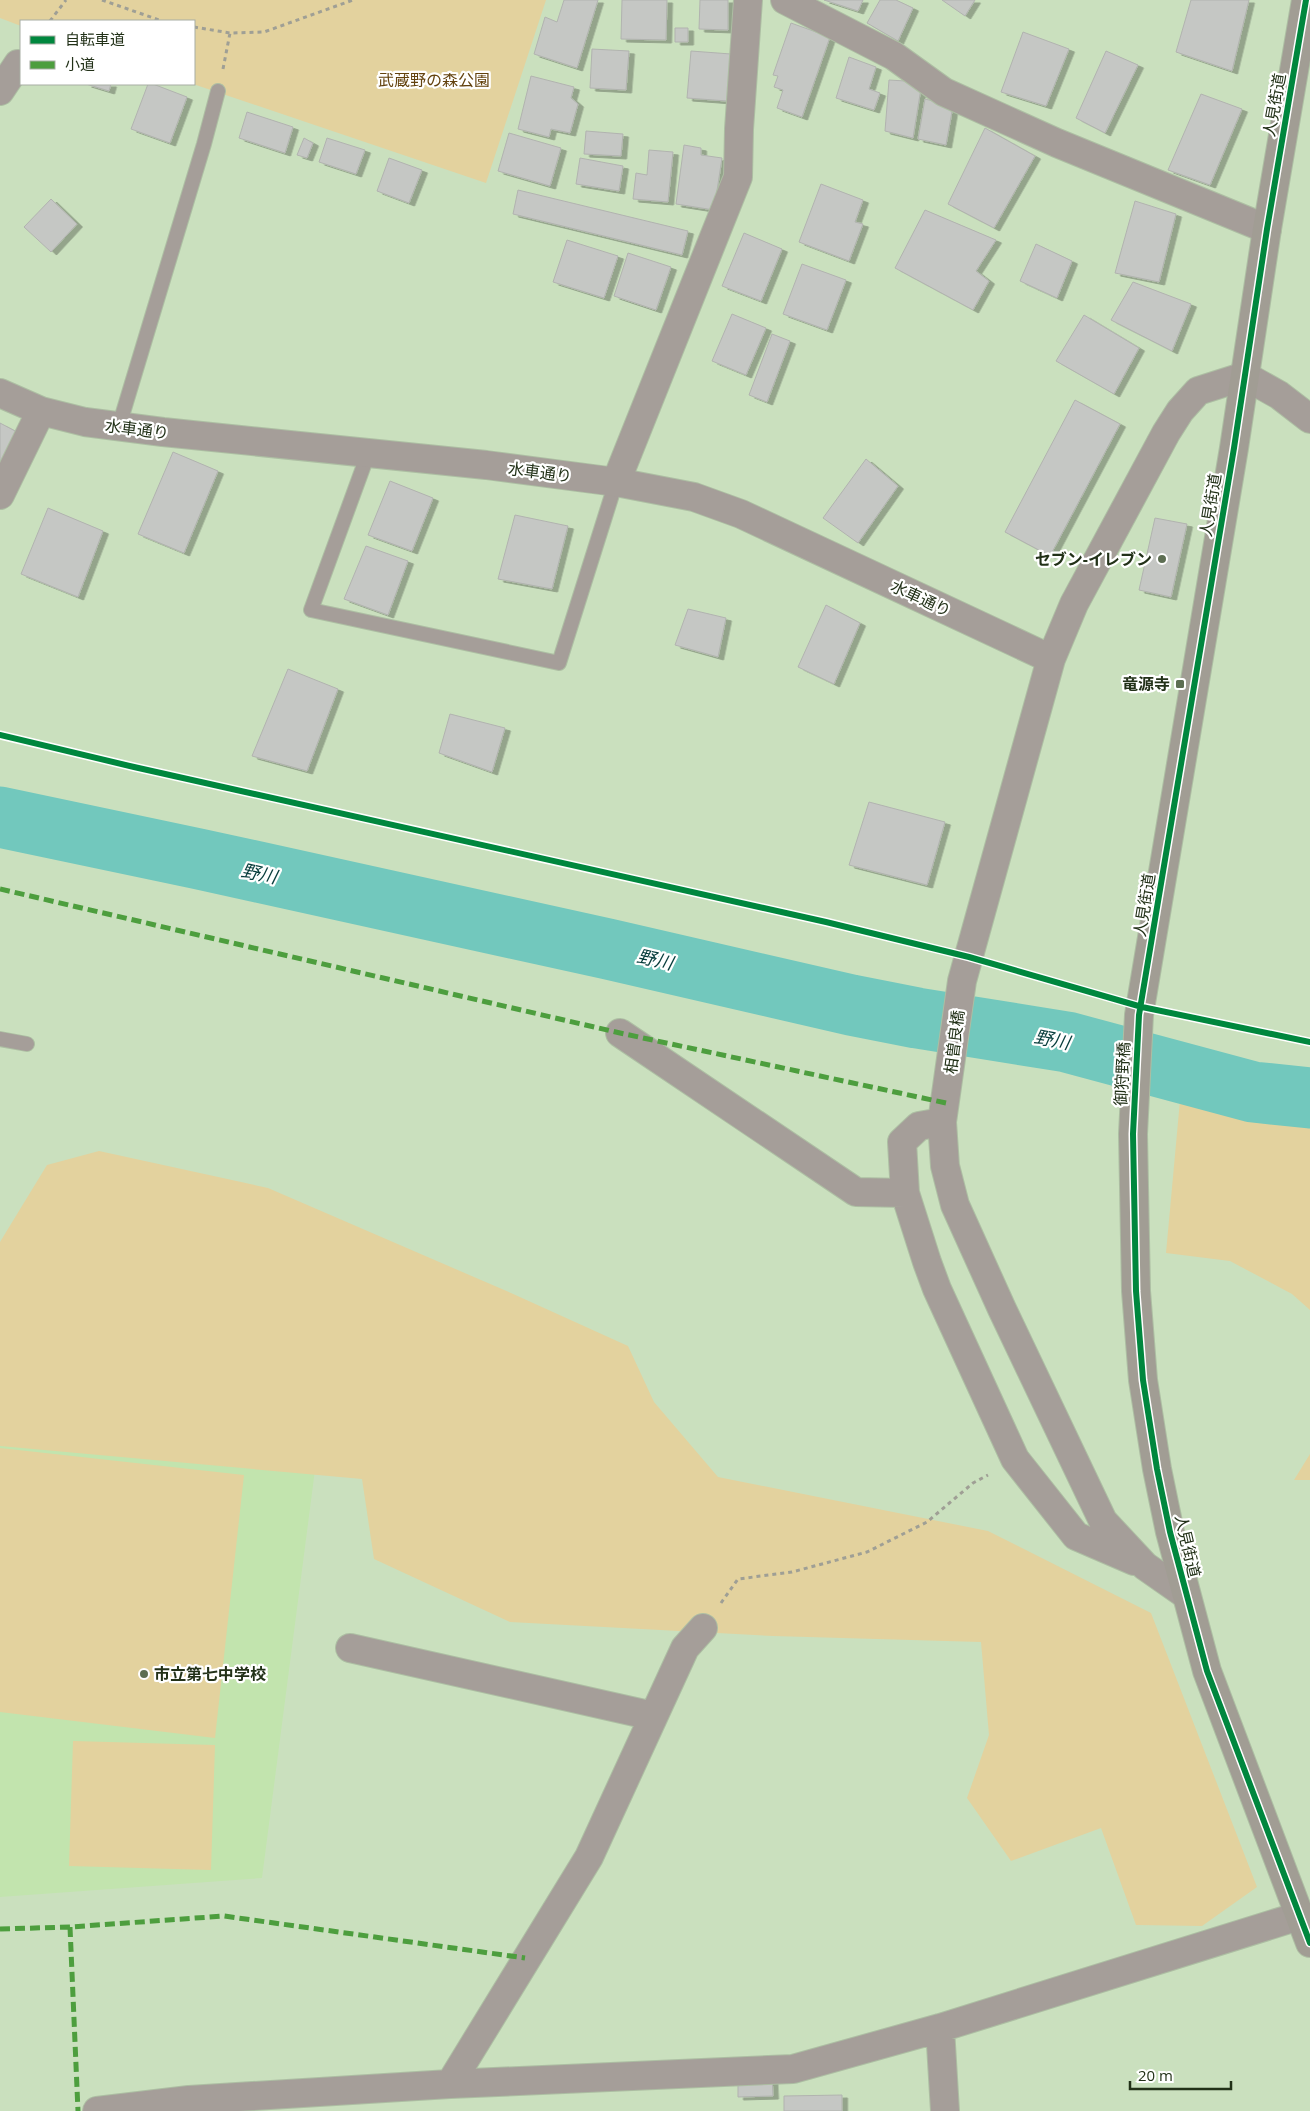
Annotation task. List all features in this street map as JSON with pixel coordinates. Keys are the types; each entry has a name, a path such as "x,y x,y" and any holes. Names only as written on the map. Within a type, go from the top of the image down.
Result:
{"main road":[{"name":"人見街道","path":"1140,1011 1306,0"},
{"name":"御狩野橋","path":"1133,1134 1140,1011"},
{"name":"人見街道","path":"1133,1134 1136,1290 1143,1380 1157,1468 1185,1594 1207,1671 1310,1944"}],"street":[{"path":"616,482 738,177 739,129 748,0"},
{"path":"785,0 894,56 944,92 1057,143 1267,229"},
{"path":"0,90 18,64"},
{"path":"1245,376 1279,395 1310,419"},
{"name":"相曽良橋","path":"1145,1566 1103,1521 1002,1309 955,1205 945,1166 944,1112 965,969 1051,659 1079,596 1166,433 1180,411 1198,391 1245,376"},
{"name":"水車通り","path":"0,393 41,411 85,422 616,482 694,497 741,514 1051,659"},
{"path":"0,495 41,411"},
{"path":"620,1033 856,1192 905,1193"},
{"path":"944,1112 919,1126 902,1142 905,1193 926,1262 937,1289 1015,1459 1076,1536 1145,1566 1185,1594"},
{"path":"450,2084 588,1857 685,1648 703,1628"},
{"path":"350,1648 653,1716"},
{"path":"97,2111 189,2100 450,2084 793,2069 940,2028 1299,1916"},
{"path":"940,2028 945,2111"}],"lane":[{"path":"119,426 204,144 218,91"},
{"path":"368,454 311,610 559,663 616,482"},
{"path":"0,1039 28,1044"}],"path":[{"path":"51,20 66,0"},
{"path":"102,0 159,20"},
{"path":"195,27 230,33 264,32 353,0"},
{"path":"218,91 230,33"},
{"path":"0,735 134,767 826,922 965,969 1140,1011 1310,1042"},
{"path":"703,1628 738,1579 792,1572 867,1552 927,1522 973,1483 1015,1459"}],"shaded area":[{"name":"市立第七中学校","path":"0,1416 315,1470 262,1878 0,1897"}],"green space":[{"name":"武蔵野の森公園","path":"0,0 546,0 486,183 195,85 195,20 20,20 20,26 0,18"},
{"path":"1185,1046 1310,1076 1310,1310 1292,1294 1230,1261 1166,1253"},
{"path":"99,1151 268,1188 511,1293 628,1346 654,1402 718,1477 988,1531 1151,1613 1257,1887 1202,1926 1136,1925 1101,1828 1011,1861 967,1798 989,1735 981,1642 773,1636 510,1622 374,1559 362,1479 0,1446 0,1242 47,1165"},
{"path":"0,1448 244,1475 215,1738 0,1712"},
{"path":"1310,1454 1310,1480 1294,1480"},
{"path":"73,1741 215,1745 211,1870 69,1866"}],"building":[{"path":"564,0 598,0 577,68 534,54 545,17 557,22"},
{"path":"622,0 667,0 666,40 621,39"},
{"path":"700,0 728,0 728,30 699,29"},
{"path":"824,0 863,0 858,11"},
{"path":"880,0 896,0 913,8 898,41 867,23"},
{"path":"942,0 975,0 965,16"},
{"path":"1191,0 1249,0 1232,71 1176,52"},
{"path":"791,23 830,37 802,117 777,108 783,90 774,87 778,76 773,75"},
{"path":"675,28 688,28 688,42 675,42"},
{"path":"1023,32 1069,49 1046,106 1001,92"},
{"path":"592,49 629,51 626,90 590,88"},
{"path":"691,51 731,54 727,101 687,98"},
{"path":"1106,51 1138,65 1105,133 1076,118"},
{"path":"849,57 876,67 869,89 880,93 874,110 836,98"},
{"path":"531,76 574,87 571,98 578,104 570,133 551,129 549,137 518,129"},
{"path":"889,80 922,82 913,138 885,131"},
{"path":"89,85 111,85 109,91"},
{"path":"148,85 156,85 187,97 170,143 131,129"},
{"path":"1201,94 1242,109 1210,185 1168,170"},
{"path":"925,99 953,106 946,145 918,139"},
{"path":"247,112 293,127 285,153 239,138"},
{"path":"985,128 1035,156 994,228 948,204"},
{"path":"586,131 623,134 621,156 584,154"},
{"path":"509,133 561,148 550,186 498,171"},
{"path":"304,138 313,143 307,158 297,155"},
{"path":"327,138 365,150 356,174 319,162"},
{"path":"684,145 701,148 701,155 722,158 714,210 676,204"},
{"path":"649,150 673,152 668,202 633,199 636,173 647,175"},
{"path":"389,158 422,170 409,203 377,191"},
{"path":"580,158 623,166 619,191 576,184"},
{"path":"821,184 863,200 855,222 863,224 849,261 799,242"},
{"path":"518,190 688,231 682,255 513,214"},
{"path":"51,199 77,224 51,252 24,227"},
{"path":"1135,201 1176,214 1159,282 1115,273"},
{"path":"925,210 996,240 976,271 989,281 973,310 895,268"},
{"path":"744,233 782,249 761,301 722,286"},
{"path":"567,240 618,256 604,298 553,282"},
{"path":"1036,244 1072,261 1057,298 1020,281"},
{"path":"628,253 671,267 656,310 614,296"},
{"path":"802,264 846,280 827,330 783,314"},
{"path":"1133,282 1191,304 1172,351 1111,320"},
{"path":"732,314 766,328 746,375 712,361"},
{"path":"1084,315 1139,348 1114,394 1056,361"},
{"path":"772,334 790,341 767,402 749,395"},
{"path":"1075,400 1120,424 1050,556 1005,532"},
{"path":"0,423 17,432 0,467"},
{"path":"173,452 218,471 184,553 138,534"},
{"path":"866,459 898,486 858,543 823,518"},
{"path":"390,481 433,498 412,551 368,535"},
{"path":"48,508 103,531 78,597 21,574"},
{"path":"515,515 568,526 552,589 498,579"},
{"path":"1155,518 1187,524 1171,597 1139,590"},
{"path":"366,546 408,561 388,615 344,599"},
{"path":"826,605 860,623 834,684 798,667"},
{"path":"688,609 726,618 718,657 675,645"},
{"path":"288,669 338,689 307,771 252,756"},
{"path":"450,714 505,728 492,772 439,753"},
{"path":"869,802 945,822 927,885 849,865"},
{"path":"772,2075 773,2096 738,2097 738,2076"},
{"path":"842,2095 842,2111 784,2111 784,2096"}],"waterway":[{"name":"野川","path":"0,817 608,949 851,1005 917,1018 1067,1042 1253,1092 1310,1098"}],"marked path":[{"path":"0,889 620,1033 946,1103"},
{"path":"0,1929 70,1927 224,1916 525,1958"},
{"path":"70,1927 78,2111"}],"cycle path":[{"path":"1306,0 1267,229 1234,448 1139,1015 1133,1134 1136,1291 1143,1380 1157,1469 1170,1532 1207,1671 1310,1943"},
{"path":"0,735 134,767 826,922 969,957 1142,1007 1310,1042"}],"place":[{"name":"セブン-イレブン","path":"1162,559"},
{"name":"竜源寺","path":"1180,684"},
{"name":"市立第七中学校","path":"144,1674"}]}
